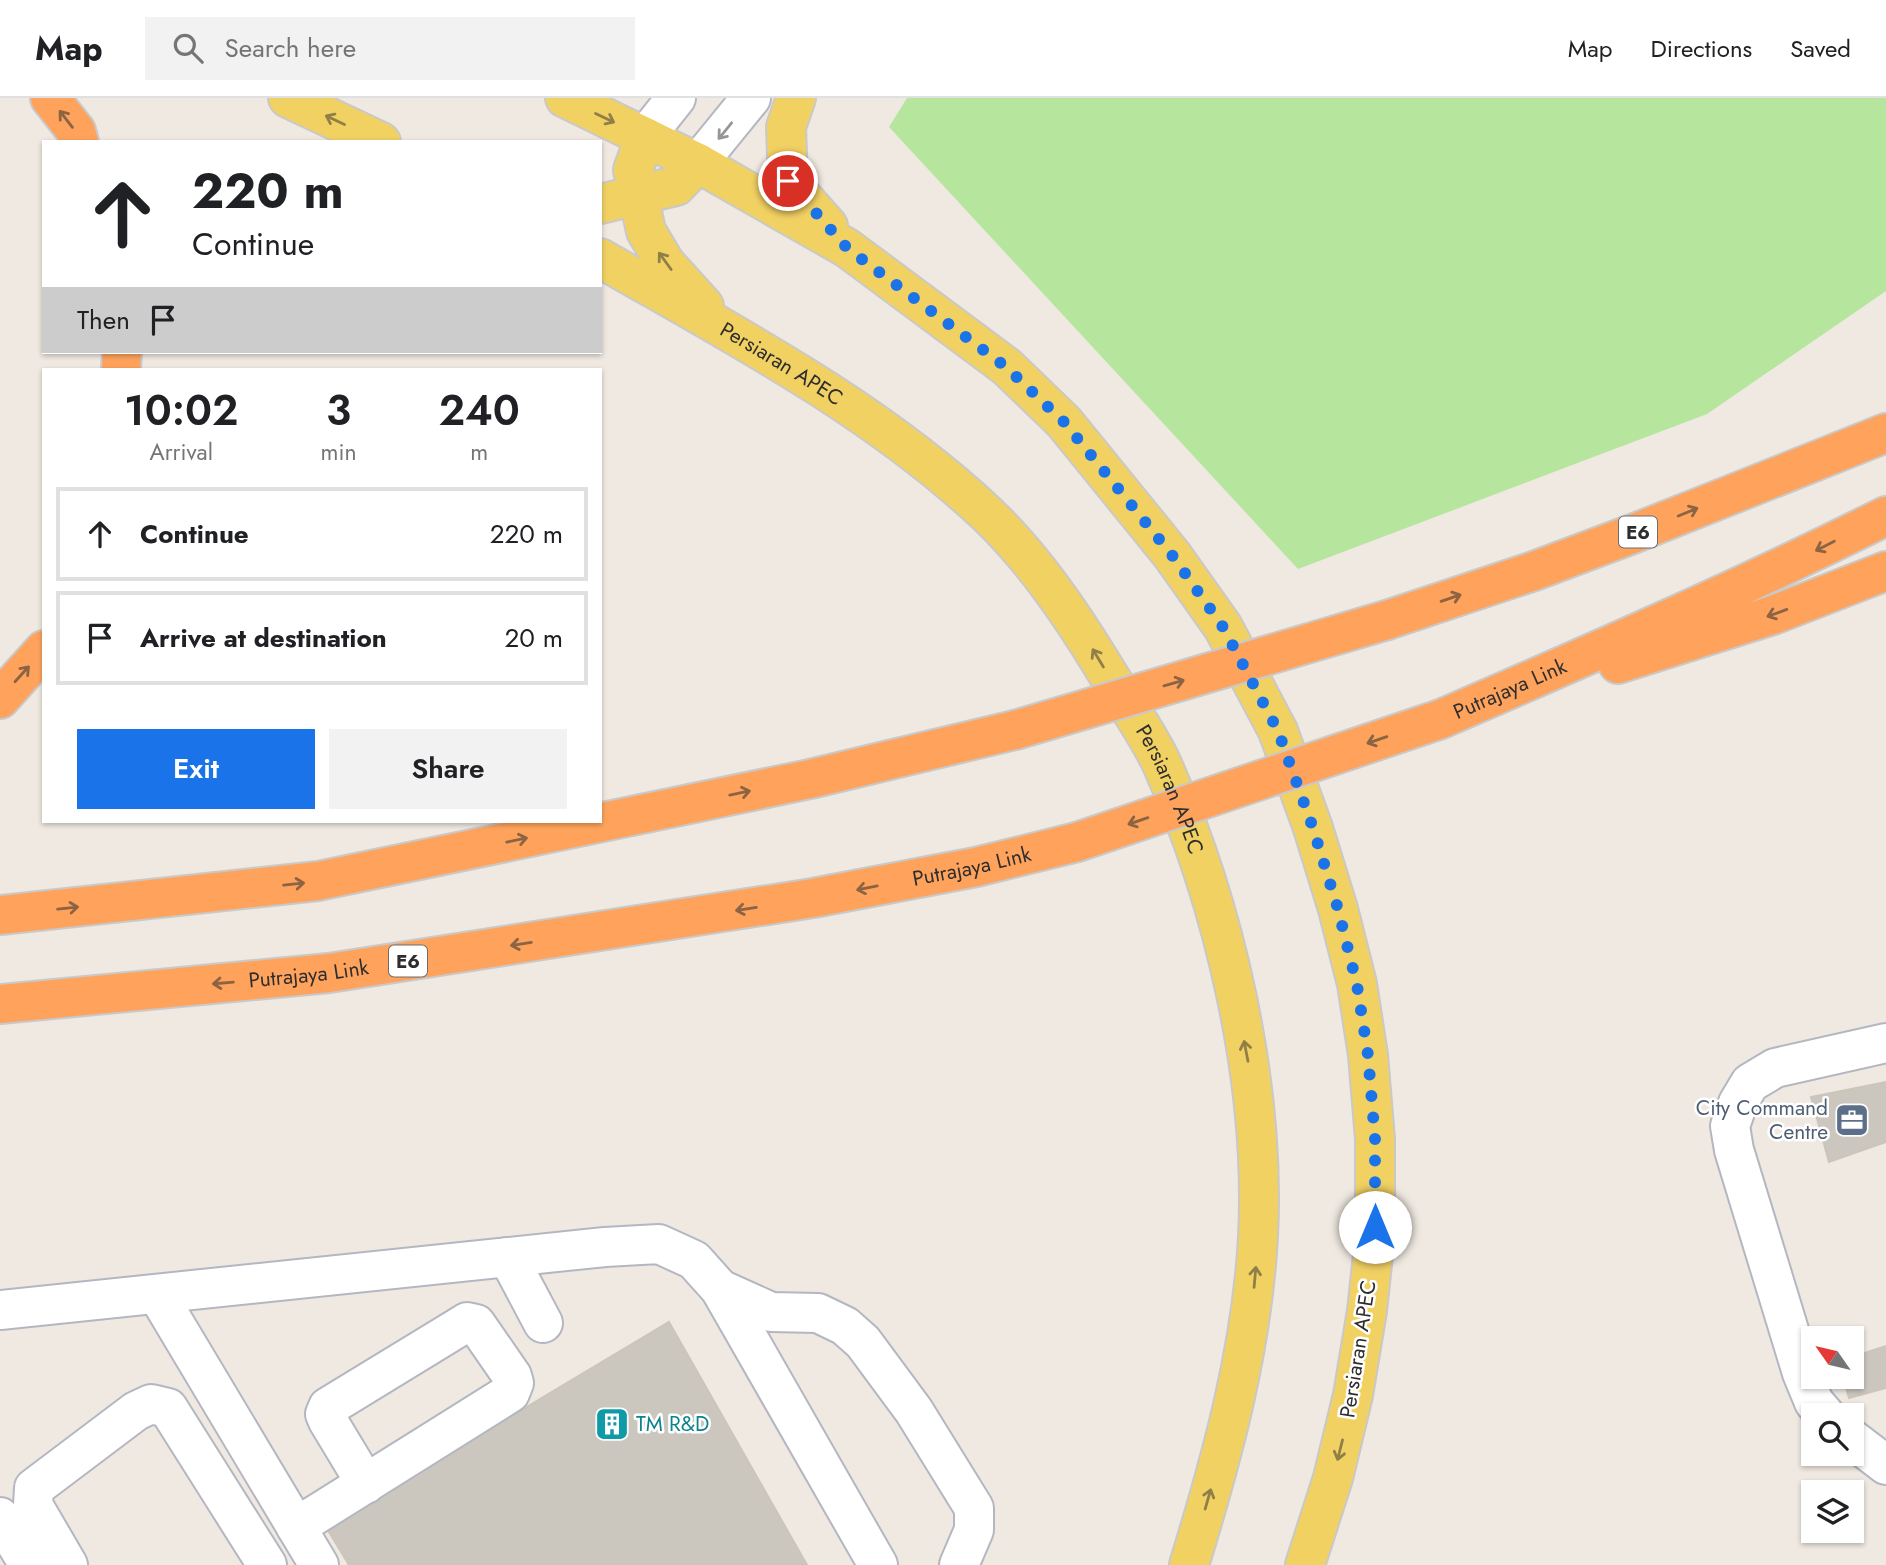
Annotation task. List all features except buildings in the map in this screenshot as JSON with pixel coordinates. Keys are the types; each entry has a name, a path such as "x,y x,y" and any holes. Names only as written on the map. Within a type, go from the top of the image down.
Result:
{"highway":[{"path":"50,98 76,131 78,140"},
{"name":"E6","path":"602,822 810,779 1015,730 1387,620 1610,542 1886,433"},
{"name":"Putrajaya Link","path":"0,1003 329,973 813,898 976,867 1077,842 1453,713 1638,634 1788,565 1886,516"},
{"path":"1453,713 1672,649 1773,615 1886,571"},
{"path":"0,699 42,652"},
{"name":"E6","path":"0,915 318,881 598,823"}],"main road":[{"path":"288,98 377,140"},
{"name":"Persiaran APEC","path":"565,98 698,163 847,248 1006,367 1064,422 1172,555 1223,627 1278,731 1313,828 1338,909 1357,985 1368,1055 1375,1139 1375,1215 1367,1311 1353,1395 1333,1478 1305,1565"},
{"path":"796,98 786,128 788,181 847,248"},
{"path":"645,137 633,170 646,231 665,263 726,331"},
{"path":"602,204 676,186 698,163"},
{"name":"Persiaran APEC","path":"602,259 844,401 928,463 987,514 1029,558 1082,632 1159,758 1196,848 1217,914 1250,1069 1257,1149 1258,1234 1251,1317 1230,1421 1189,1565"}],"street":[{"path":"645,137 676,98"},
{"path":"698,163 751,98"},
{"path":"1815,1403 1802,1373 1734,1150 1730,1126 1738,1103 1750,1083 1775,1068 1886,1043"},
{"path":"0,1310 605,1247 659,1244 694,1260 720,1289 878,1565"},
{"path":"508,1257 543,1323"},
{"path":"720,1289 771,1312 818,1313 845,1326 863,1342 914,1411 974,1508 974,1530 958,1564"},
{"path":"157,1294 319,1565"},
{"path":"296,1527 366,1484 510,1393 514,1384 512,1376 476,1324 467,1322 328,1407 325,1414 328,1421 366,1484"},
{"path":"68,1565 33,1505 34,1488 136,1411 152,1404 168,1408 267,1565"},
{"path":"1864,1433 1886,1426"},
{"path":"1864,1447 1886,1465"},
{"path":"0,1517 29,1565"}],"green space":[{"path":"907,98 1886,98 1886,291 1707,414 1298,569 889,127"}],"place":[{"name":"City Command Centre","path":"1852,1120"},
{"name":"TM R&D","path":"612,1424"}],"route":[{"path":"788,181 847,248 1006,367 1064,422 1172,555 1223,627 1278,731 1313,828 1338,909 1357,985 1368,1055 1375,1139 1375,1227"}]}
